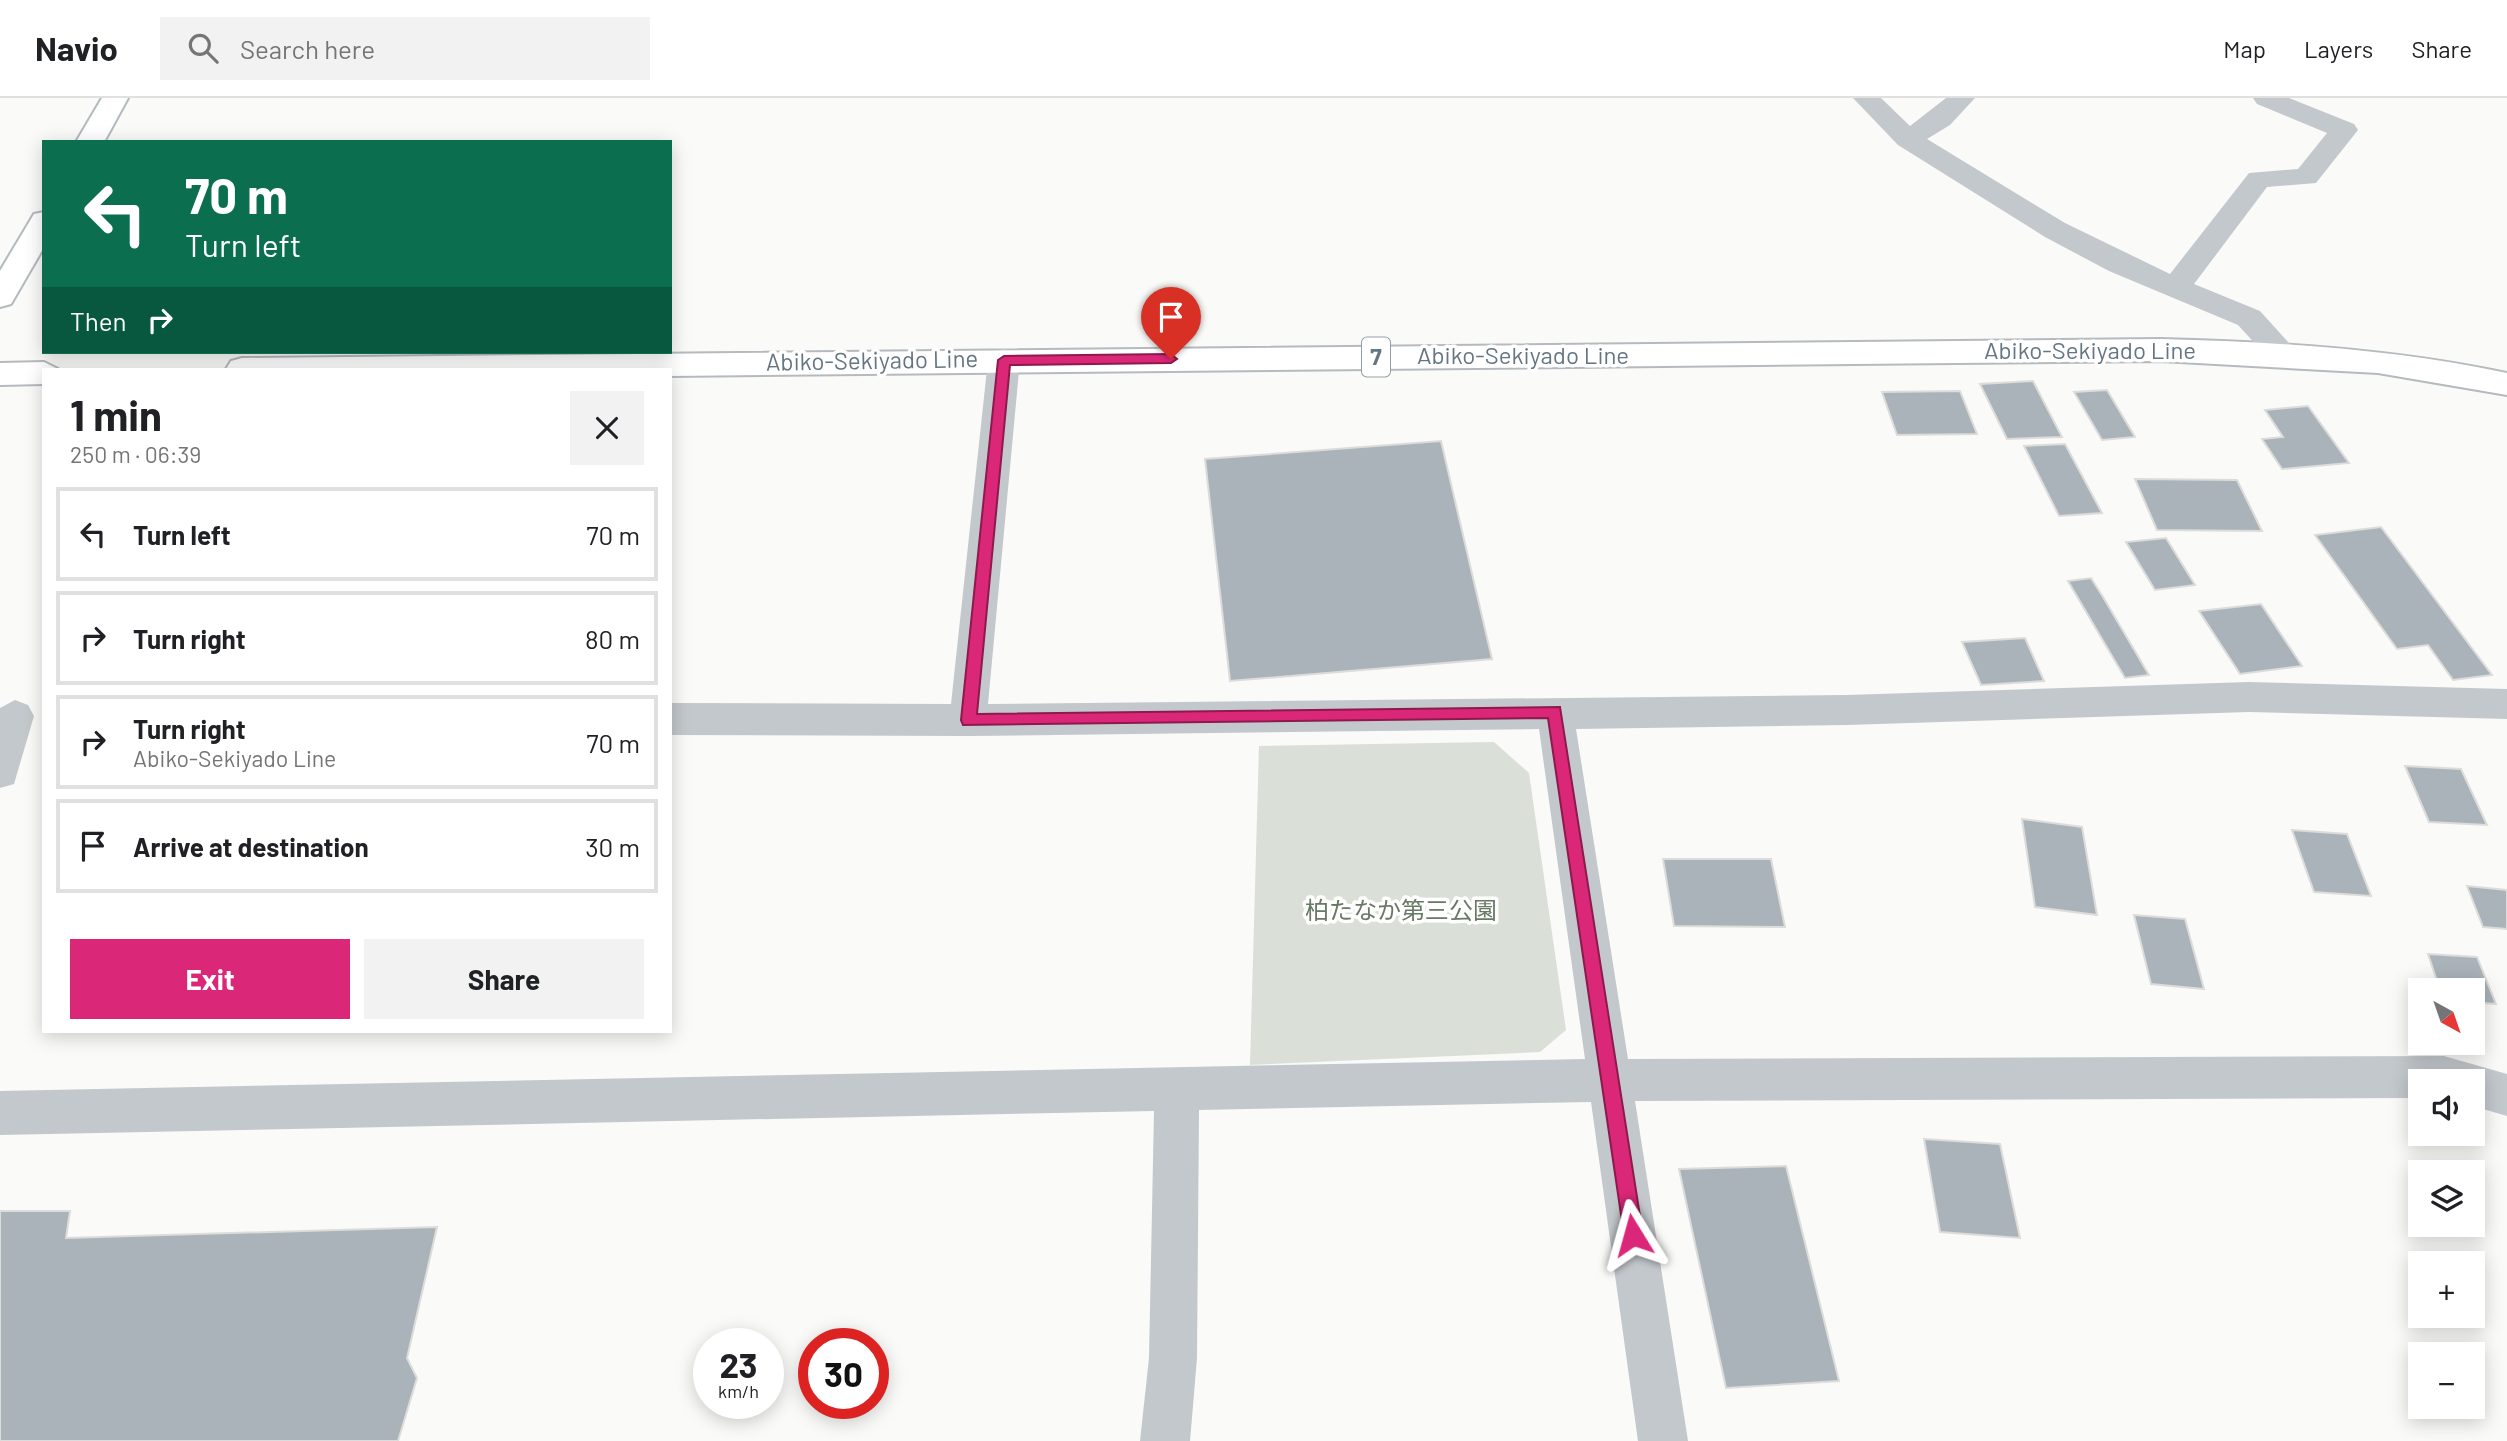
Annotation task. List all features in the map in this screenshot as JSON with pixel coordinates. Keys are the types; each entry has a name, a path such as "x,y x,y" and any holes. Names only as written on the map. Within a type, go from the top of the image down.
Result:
{"main road":[{"path":"91,140 115,98"},
{"path":"0,297 42,224"},
{"name":"Abiko-Sekiyado Line","path":"327,368 2161,350 2282,353 2415,365 2507,384"},
{"path":"0,374 42,373"}],"street":[{"path":"1866,98 1908,139 2055,230 2120,264 2249,318 2282,353"},
{"path":"1908,139 1940,119 1962,98"},
{"path":"2175,288 2259,179 2306,177 2344,130 2266,98"},
{"path":"968,720 1004,360"},
{"path":"672,719 968,720 1847,710 2249,697 2507,704"},
{"path":"1555,712 1664,1441"},
{"path":"0,772 19,717"},
{"path":"0,1113 1611,1080 2408,1077"},
{"path":"2485,1089 2507,1095"},
{"path":"1165,1441 1173,1358 1177,1090"}],"green space":[{"name":"柏たなか第三公園","path":"1494,742 1529,773 1566,1030 1540,1052 1250,1065 1259,746"}],"building":[{"path":"2033,381 2062,437 2007,439 1980,384"},
{"path":"2107,390 2135,437 2102,440 2074,392"},
{"path":"1960,391 1977,434 1897,435 1882,392"},
{"path":"2308,406 2349,463 2282,469 2262,439 2283,437 2265,410"},
{"path":"1441,441 1492,659 1230,681 1205,459"},
{"path":"2065,444 2102,513 2059,516 2024,446"},
{"path":"2135,479 2237,480 2262,531 2157,530"},
{"path":"2381,527 2492,675 2453,680 2428,645 2397,649 2315,535"},
{"path":"2166,538 2195,585 2155,590 2126,542"},
{"path":"2091,578 2149,675 2125,678 2068,581"},
{"path":"2261,604 2302,666 2240,674 2199,611"},
{"path":"2025,638 2044,681 1981,685 1962,642"},
{"path":"2405,766 2461,769 2487,825 2429,822"},
{"path":"2022,819 2082,827 2097,915 2035,907"},
{"path":"2292,830 2347,834 2371,896 2314,892"},
{"path":"1663,859 1771,859 1785,927 1674,926"},
{"path":"2467,886 2507,890 2507,929 2483,927"},
{"path":"2134,915 2185,919 2204,989 2151,984"},
{"path":"2428,954 2477,957 2496,1004 2485,1003 2485,978 2436,978"},
{"path":"1924,1139 2000,1144 2020,1238 1940,1232"},
{"path":"1786,1166 1839,1381 1726,1388 1679,1169"},
{"path":"0,1211 70,1211 66,1238 437,1227 407,1358 417,1378 398,1441 0,1441"}],"route":[{"path":"1171,359 1004,360 1005,380 968,720 1555,712 1633,1235"}]}
